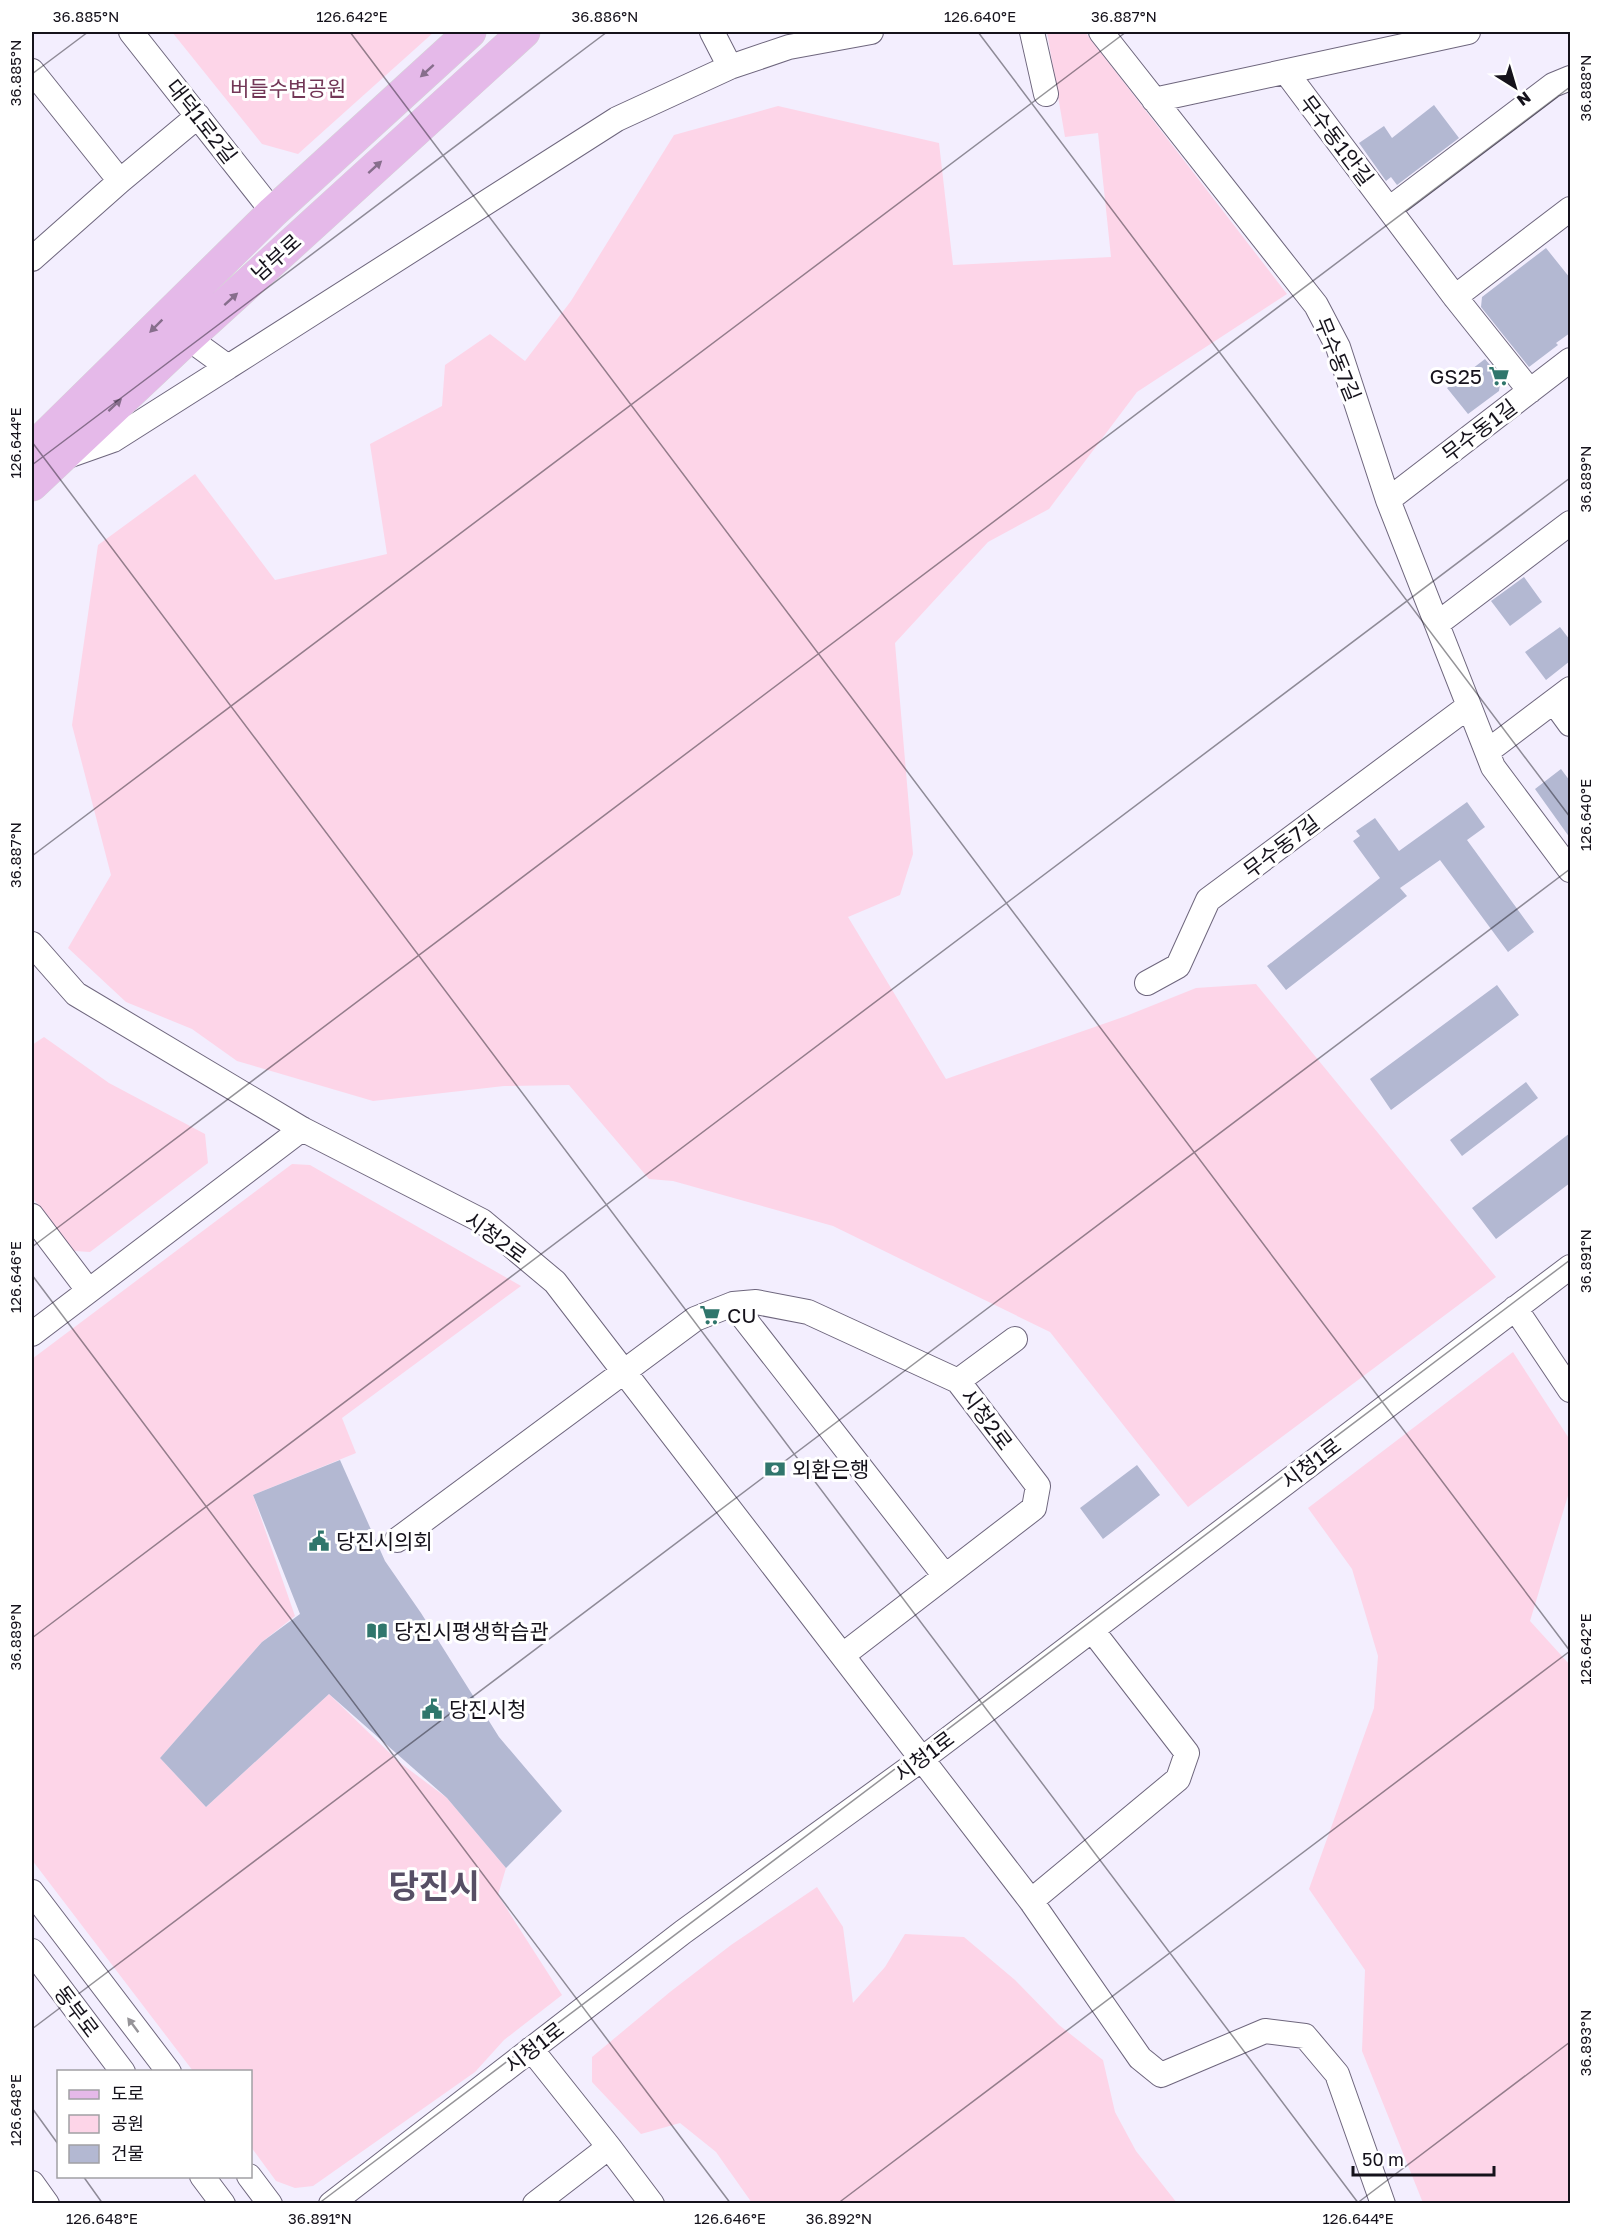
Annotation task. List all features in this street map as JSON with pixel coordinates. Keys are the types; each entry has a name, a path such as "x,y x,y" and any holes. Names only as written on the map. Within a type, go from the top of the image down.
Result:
{"main road":[{"name":"남부로","path":"32,485 44,454 273,212 470,32"},
{"name":"남부로","path":"44,454 188,338 524,32"}],"street":[{"name":"대덕1로2길","path":"131,32 273,212"},
{"path":"712,32 730,67"},
{"path":"44,454 113,440 617,119 730,67 789,46 871,32"},
{"path":"1032,32 1046,94"},
{"name":"무수동7길","path":"1101,32 1316,305 1338,347 1388,500 1493,767 1570,870"},
{"name":"무수동1안길","path":"1154,100 1468,32"},
{"path":"32,71 120,181"},
{"name":"무수동1안길","path":"1286,72 1455,297 1530,391"},
{"path":"1389,209 1552,85 1570,78"},
{"path":"32,259 198,116"},
{"path":"1455,297 1570,209"},
{"path":"188,338 228,367"},
{"name":"무수동1길","path":"1388,500 1570,360"},
{"path":"1437,624 1570,523"},
{"path":"1488,751 1562,696 1570,724"},
{"name":"무수동7길","path":"1147,983 1178,966 1208,900 1469,706"},
{"name":"시청2로","path":"32,944 76,994 302,1130 482,1221 555,1282 1031,1901 1140,2058 1161,2075 1265,2031 1305,2036 1337,2074 1383,2204"},
{"path":"32,1334 302,1130"},
{"path":"32,1216 88,1290"},
{"name":"시청1로","path":"331,2204 683,1932 922,1759 1570,1267"},
{"name":"시청2로","path":"623,1372 695,1319 734,1304 756,1302 808,1312 958,1381 1038,1486 1034,1508 843,1655"},
{"path":"734,1304 945,1576"},
{"path":"1515,1308 1570,1390"},
{"path":"760,1338 758,1328 774,1316 808,1312"},
{"path":"958,1381 1015,1339"},
{"path":"397,1540 623,1372"},
{"path":"1031,1901 1178,1779 1187,1753 1092,1630"},
{"path":"32,1892 167,2070"},
{"name":"동부로","path":"32,1950 122,2070"},
{"path":"531,2049 652,2204"},
{"path":"535,2204 609,2147"},
{"path":"204,2178 223,2204"},
{"path":"250,2178 270,2204"},
{"path":"32,2183 46,2204"}],"green space":[{"name":"버들수변공원","path":"172,32 434,32 298,154 262,144"},
{"path":"1047,32 1085,32 1287,294 1137,392 1049,509 988,542 895,643 913,854 900,895 848,917 946,1079 1126,1016 1196,988 1256,984 1496,1277 1188,1507 1050,1332 833,1226 673,1181 649,1179 569,1085 504,1086 373,1101 237,1061 192,1029 126,1002 68,948 111,875 72,725 98,545 195,474 275,580 387,554 370,444 442,406 445,365 490,334 525,361 571,301 674,135 778,106 939,143 953,265 1111,257 1098,133 1065,137"},
{"path":"44,1037 109,1083 205,1134 208,1163 90,1252 74,1251 32,1197 32,1045"},
{"path":"292,1164 310,1165 521,1286 342,1418 356,1453 253,1495 295,1616 262,1642 160,1758 206,1807 329,1694 399,1762 447,1798 506,1868 498,1895 562,1995 504,2040 475,2072 313,2186 295,2188 276,2181 252,2148 252,2070 192,2070 32,1860 32,1359"},
{"path":"1513,1352 1570,1440 1570,1489 1530,1621 1570,1665 1570,2203 1423,2203 1362,2051 1365,1970 1309,1889 1374,1708 1378,1656 1352,1569 1308,1508"},
{"path":"817,1887 843,1927 853,2003 885,1967 905,1934 964,1937 1015,1980 1059,2025 1103,2060 1115,2112 1136,2151 1177,2203 752,2203 716,2152 680,2123 641,2134 592,2082 592,2057 731,1945"}],"building":[{"path":"1434,105 1459,138 1397,185 1391,177 1386,181 1359,143 1384,126 1392,138"},
{"path":"1546,248 1570,278 1570,333 1529,367 1481,307 1482,297"},
{"path":"1485,359 1501,378 1499,391 1468,414 1447,388"},
{"path":"1524,577 1542,602 1510,626 1491,601"},
{"path":"1560,627 1570,640 1570,661 1546,680 1525,652"},
{"path":"1561,769 1570,781 1570,838 1535,789"},
{"path":"1467,802 1485,827 1467,840 1534,932 1508,952 1440,860 1400,888 1407,896 1286,990 1267,966 1380,878 1353,841 1360,836 1356,831 1375,818 1399,851"},
{"path":"1497,985 1519,1015 1391,1110 1370,1079"},
{"path":"1526,1082 1538,1098 1462,1156 1450,1140"},
{"path":"1570,1133 1570,1183 1496,1239 1472,1208"},
{"path":"340,1460 385,1561 421,1613 499,1737 562,1811 506,1868 447,1798 329,1694 206,1807 160,1758 262,1642 300,1614 253,1495"},
{"path":"1137,1465 1160,1495 1103,1539 1080,1508"}],"place":[{"name":"GS25","path":"1499,376"},
{"name":"CU","path":"710,1315"},
{"name":"외환은행","path":"775,1469"},
{"name":"당진시의회","path":"319,1541"},
{"name":"당진시평생학습관","path":"377,1631"},
{"name":"당진시청","path":"432,1709"}],"district":[{"name":"당진시","path":"434,1885"}]}
